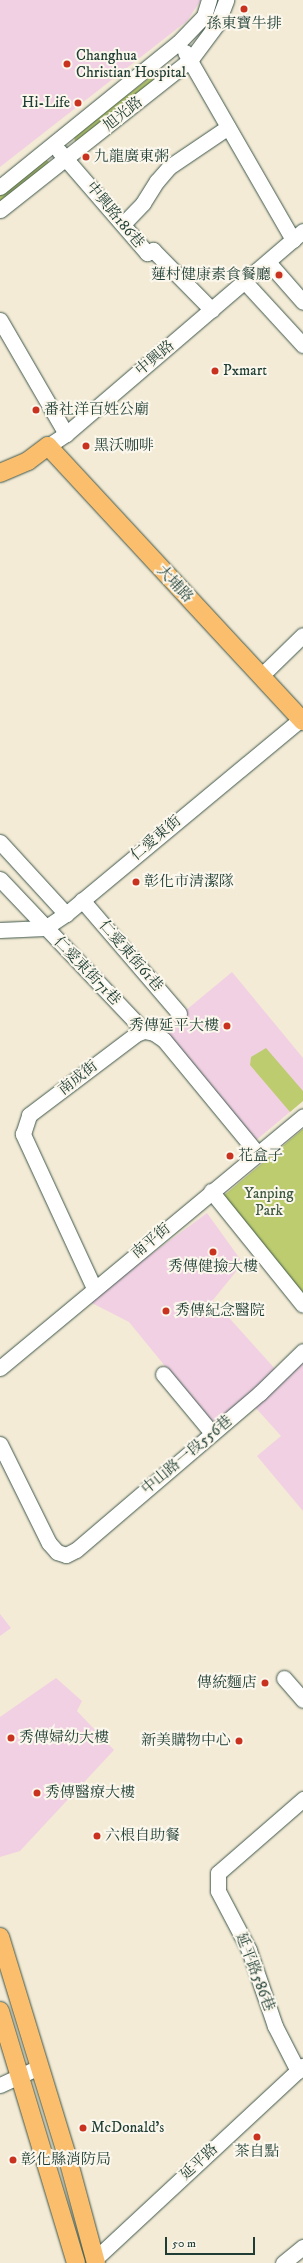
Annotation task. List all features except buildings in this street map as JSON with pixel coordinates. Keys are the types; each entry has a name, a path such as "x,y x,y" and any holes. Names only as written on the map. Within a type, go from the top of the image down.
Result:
{"main road":[{"name":"中興路","path":"0,473 28,461 48,446"},
{"name":"大埔路","path":"48,446 262,675 302,720"},
{"path":"0,1937 69,2163 96,2261"},
{"path":"0,2011 76,2263"}],"street":[{"name":"旭光路","path":"0,187 178,43 204,16 209,0"},
{"name":"旭光路","path":"0,210 191,59 217,24 226,0"},
{"path":"178,43 191,59 228,127 298,236"},
{"path":"123,224 143,203 157,181 169,167 228,127"},
{"name":"中興路186巷","path":"54,144 147,253 154,250 212,310"},
{"name":"中興路","path":"48,446 66,434 298,236"},
{"path":"268,262 303,302"},
{"path":"244,282 303,345"},
{"path":"0,320 66,434"},
{"path":"262,675 303,635"},
{"name":"仁愛東街","path":"45,928 66,914 302,720"},
{"path":"0,842 66,914"},
{"name":"仁愛東街71巷","path":"0,879 144,1031"},
{"name":"仁愛東街61巷","path":"82,900 179,1013"},
{"path":"0,930 45,928"},
{"path":"144,1031 154,1033 164,1040 257,1153"},
{"name":"南成街","path":"94,1288 23,1134 29,1115 136,1034 144,1031"},
{"name":"南平街","path":"0,1368 94,1288 303,1116"},
{"path":"211,1191 303,1305"},
{"name":"中山路一段556巷","path":"0,1444 49,1543 57,1552 66,1555 76,1550 260,1393 303,1351"},
{"path":"163,1374 212,1433"},
{"path":"284,1678 303,1700"},
{"name":"延平路586巷","path":"300,2069 275,2026 249,1950 218,1891 218,1872 303,1799"},
{"path":"0,2084 39,2067"},
{"name":"延平路","path":"96,2261 300,2069"},
{"path":"283,2263 303,2247"}],"shaded area":[{"name":"Changhua Christian Hospital","path":"0,0 201,0 187,21 0,167"},
{"path":"232,972 303,1058 303,1101 254,1142 166,1035 177,1025 173,1021"},
{"name":"秀傳紀念醫院","path":"207,1213 243,1263 213,1300 276,1370 214,1426 129,1322 88,1301"},
{"path":"303,1363 303,1511 257,1456 281,1436 255,1407"},
{"path":"0,1614 11,1628 0,1636"},
{"path":"56,1678 82,1701 77,1711 114,1750 20,1851 0,1857 0,1717"}],"green space":[{"path":"160,70 165,71 75,142 74,136"},
{"path":"45,159 49,162 0,203 0,194"},
{"path":"266,1048 303,1091 303,1101 290,1112 250,1065 251,1057"},
{"name":"Yanping Park","path":"303,1129 303,1298 222,1197"}],"place":[{"name":"孫東寶牛排","path":"244,9"},
{"name":"Changhua Christian Hospital","path":"67,64"},
{"name":"Hi-Life","path":"78,103"},
{"name":"九龍廣東粥","path":"86,157"},
{"name":"蓮村健康素食餐廳","path":"279,275"},
{"name":"Pxmart","path":"215,371"},
{"name":"番社洋百姓公廟","path":"36,410"},
{"name":"黑沃咖啡","path":"86,446"},
{"name":"彰化市清潔隊","path":"136,882"},
{"name":"秀傳延平大樓","path":"227,1026"},
{"name":"花盒子","path":"230,1156"},
{"name":"秀傳健撿大樓","path":"213,1252"},
{"name":"秀傳紀念醫院","path":"166,1311"},
{"name":"傳統麵店","path":"265,1683"},
{"name":"秀傳婦幼大樓","path":"11,1738"},
{"name":"新美購物中心","path":"239,1741"},
{"name":"秀傳醫療大樓","path":"37,1793"},
{"name":"六根自助餐","path":"97,1836"},
{"name":"McDonald's","path":"83,2128"},
{"name":"茶自點","path":"257,2137"},
{"name":"彰化縣消防局","path":"13,2160"}]}
